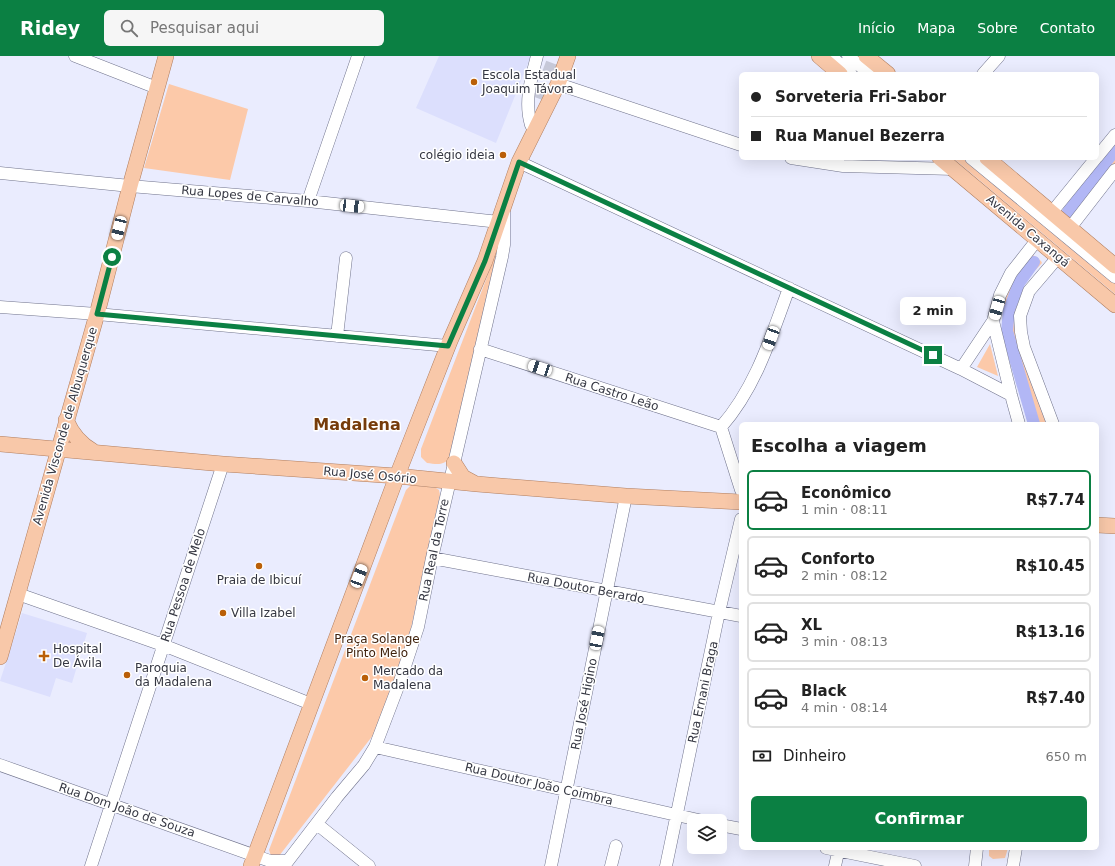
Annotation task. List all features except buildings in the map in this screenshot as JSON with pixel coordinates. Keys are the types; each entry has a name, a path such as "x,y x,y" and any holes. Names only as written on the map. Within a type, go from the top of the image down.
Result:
{"main road":[{"name":"Avenida Visconde de Albuquerque","path":"0,657 97,314 166,56"},
{"name":"Rua Real da Torre","path":"253,861 397,476 448,346 485,261 519,162 558,84 568,56"},
{"path":"819,56 838,72"},
{"path":"866,56 886,72"},
{"path":"519,162 540,99"},
{"path":"989,160 1115,266"},
{"name":"Avenida Caxangá","path":"952,163 1037,240 1115,305"},
{"path":"66,420 76,438 87,448 93,451"},
{"name":"Rua José Osório","path":"0,444 93,451 223,464 397,476 449,482 626,496 739,502"},
{"path":"454,462 463,477 477,484"},
{"path":"1099,524 1115,526"}],"street":[{"path":"75,56 157,88"},
{"path":"308,201 358,56"},
{"path":"531,125 528,116 527,102 537,56"},
{"path":"830,56 849,72"},
{"path":"848,56 868,72"},
{"path":"985,72 999,56"},
{"path":"558,84 739,144"},
{"path":"1099,155 1115,135"},
{"path":"804,160 843,166 898,168 952,163 1115,296"},
{"path":"898,168 905,160"},
{"path":"973,160 1115,277"},
{"path":"1052,212 1095,160"},
{"path":"519,162 961,369 1011,395"},
{"path":"1070,228 1115,170"},
{"name":"Rua Lopes de Carvalho","path":"0,173 308,201 499,222"},
{"name":"Rua Real da Torre","path":"253,861 270,861 286,864 364,764 375,747 399,684 418,627 449,482 504,245 504,208"},
{"path":"961,369 993,320 1000,296 1011,273 1037,240"},
{"path":"1052,422 1024,347 1020,316 1029,292 1058,257"},
{"path":"337,336 346,258"},
{"path":"739,484 721,427 733,414 749,389 766,350 789,288"},
{"path":"0,307 97,314 448,346"},
{"path":"993,320 1018,422"},
{"name":"Rua Castro Leão","path":"480,349 721,427"},
{"name":"Rua Pessoa de Melo","path":"91,866 223,464"},
{"name":"Rua José Higino","path":"552,866 626,496"},
{"name":"Rua Ernani Braga","path":"666,866 719,612 739,527"},
{"name":"Rua Doutor Berardo","path":"432,558 606,592 739,616"},
{"path":"18,594 163,645 311,704"},
{"name":"Rua Doutor João Coimbra","path":"375,747 687,817"},
{"name":"Rua Dom João de Souza","path":"0,765 110,805 253,861"},
{"path":"317,824 369,866"},
{"path":"727,826 739,829"},
{"path":"611,866 616,846"},
{"path":"834,850 835,866"},
{"path":"839,850 915,866"},
{"path":"975,866 977,850"},
{"path":"1014,866 1016,850"}],"shaded area":[{"name":"Escola Estadual Joaquim Távora","path":"439,56 531,56 496,143 416,108"},
{"name":"Hospital De Ávila","path":"22,613 87,633 72,683 56,678 50,697 0,681"}],"green space":[{"path":"169,84 248,109 230,180 144,168"},
{"path":"1115,152 1115,166 1071,220 1063,213"},
{"path":"955,160 969,160 1115,281 1115,294"},
{"path":"502,238 449,458 447,461 442,463 427,463 421,457 421,449"},
{"path":"1033,255 1041,261 1042,263 1024,282 1018,297 1014,320 1019,351 1046,422 1029,422 1004,330 1003,309 1006,296 1012,284"},
{"path":"990,344 998,376 977,367"},
{"name":"Praça Solange Pinto Melo","path":"411,485 436,488 439,490 440,495 406,651 374,734 279,856 271,856 269,850 406,490"},
{"path":"989,850 1007,850 1005,858 993,859 989,856"}],"waterway":[{"path":"1068,212 1115,150"},
{"path":"1033,422 1007,331 1009,310 1019,283 1034,262"}],"tunnel":[{"path":"540,99 556,56"}],"place":[{"name":"Escola Estadual Joaquim Távora","path":"474,82"},
{"name":"colégio ideia","path":"503,155"},
{"name":"Praia de Ibicuí","path":"259,566"},
{"name":"Villa Izabel","path":"223,613"},
{"name":"Hospital De Ávila","path":"44,656"},
{"name":"Paroquia da Madalena","path":"127,675"},
{"name":"Mercado da Madalena","path":"365,678"}],"district":[{"name":"Madalena","path":"357,424"}],"route":[{"path":"112,257 97,314 448,346 485,261 519,162 933,355"}]}
